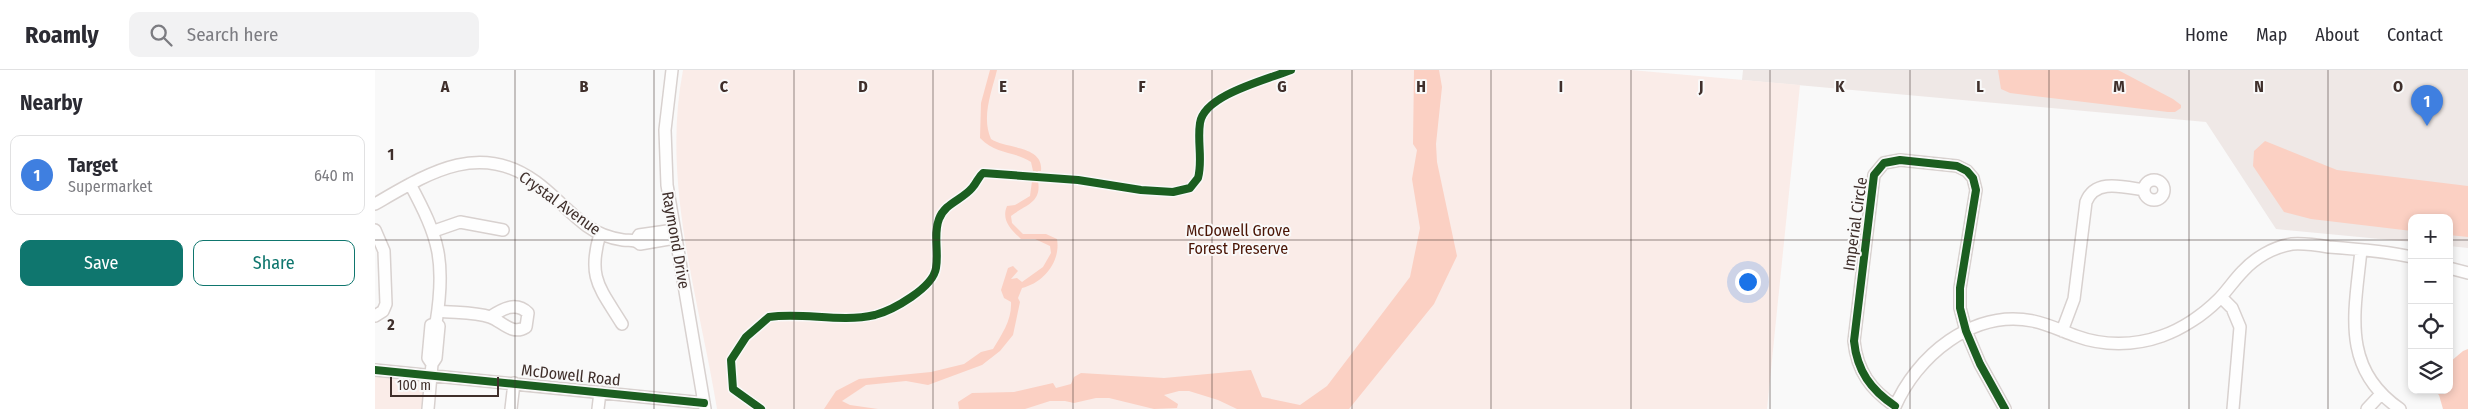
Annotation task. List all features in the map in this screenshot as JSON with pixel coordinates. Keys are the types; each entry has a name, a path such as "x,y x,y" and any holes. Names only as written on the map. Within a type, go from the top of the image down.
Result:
{"street":[{"name":"Raymond Drive","path":"672,70 666,112 665,158 675,234 705,406"},
{"name":"Imperial Circle","path":"1895,408 1876,392 1863,375 1854,341 1872,186 1876,172 1884,163 1899,160 1957,166 1967,171 1975,182 1974,210 1959,297 1966,331"},
{"name":"Crystal Avenue","path":"375,204 431,172 469,162 489,162 506,166 536,182 579,220 600,234 625,240 636,240 641,244 675,234"},
{"path":"410,184 434,231 441,272 436,358 432,364 428,409"},
{"path":"2062,330 2074,298 2087,202 2090,195 2101,187 2111,186 2144,190"},
{"path":"434,231 460,222 503,230"},
{"path":"375,230 384,251 385,304 383,311 375,316"},
{"path":"600,234 595,253 595,279 622,324"},
{"path":"1895,408 1907,386 1927,359 1949,341 1981,324 2007,320 2031,321 2088,340 2108,343 2141,342 2179,329 2207,310 2221,297 2241,272 2264,254 2292,244 2307,244 2408,256"},
{"path":"2361,250 2354,319 2355,342 2364,369 2381,394 2400,409"},
{"path":"2453,269 2468,273"},
{"path":"375,283 384,274"},
{"path":"2221,297 2232,308 2240,327 2233,409"},
{"path":"437,317 490,317"},
{"path":"1966,331 1988,381 2005,409"},
{"name":"McDowell Road","path":"375,370 600,392 705,406"},
{"path":"511,409 514,383"},
{"path":"598,409 600,392"},
{"path":"2367,409 2381,394"}],"shaded area":[{"path":"990,70 997,70 987,113 988,131 991,139 1030,152 1036,156 1040,163 1041,171 1033,171 1031,162 998,150 980,138 981,103"},
{"path":"1414,70 1439,70 1442,87 1436,144 1437,162 1457,256 1434,304 1349,409 1237,409 1218,400 1189,391 1179,391 1164,395 1178,404 1177,408 1154,409 1109,398 1096,398 1074,403 1050,401 1025,409 959,409 958,402 972,393 1014,392 1053,383 1056,388 1071,384 1074,377 1081,373 1164,378 1251,370 1262,397 1300,405 1327,386 1410,277 1420,228 1412,179 1417,150 1413,144"},
{"path":"1743,70 2468,70 2468,248 2453,246 2453,214 2408,214 2408,242 2276,229 2206,122 1742,80"},
{"path":"1998,70 2118,70 2173,99 2181,105 2181,108 2175,112 2168,112 2010,93 2001,89"},
{"path":"2265,141 2337,170 2468,186 2468,237 2453,235 2453,214 2408,214 2408,231 2311,219 2284,212 2253,166 2254,151"},
{"path":"1032,181 1038,181 1039,188 1035,199 1011,216 1012,223 1023,234 1046,234 1057,239 1058,248 1049,270 1037,281 1022,288 1018,298 1020,302 1013,335 1000,351 982,365 928,385 906,381 866,385 842,401 850,405 878,409 824,409 836,391 859,379 931,372 964,364 981,352 993,349 1006,327 1010,315 1011,302 1004,298 1001,290 1008,268 1013,266 1018,271 1011,279 1017,278 1022,282 1043,267 1051,253 1050,246 1035,239 1021,239 1006,220 1005,211 1007,206 1015,205 1030,196"},
{"path":"2468,349 2468,409 2443,409 2438,394 2453,394 2453,359"}],"green space":[{"name":"McDowell Grove Forest Preserve","path":"683,70 1631,70 1800,85 1767,409 717,409 685,240 679,198 677,112"},
{"path":"375,375 421,380 423,385 422,409 375,409"}],"waterway":[{"path":"1035,182 1037,170"}],"cycle path":[{"path":"761,409 733,389 731,360 746,337 769,317 862,317 883,312 911,297 928,283 936,268 936,231 939,219 945,209 968,192 983,173 1078,180 1141,190 1173,192 1190,188 1198,178 1200,158 1199,130 1204,113 1212,104 1238,90 1291,70"},
{"path":"1895,406 1886,400 1867,379 1858,362 1854,341 1874,175 1884,163 1900,160 1957,166 1967,171 1973,178 1976,190 1960,288 1960,308 1966,331 1980,364 2005,409"},
{"path":"375,370 704,403"}],"place":[{"name":"Target","path":"2427,126"}]}
